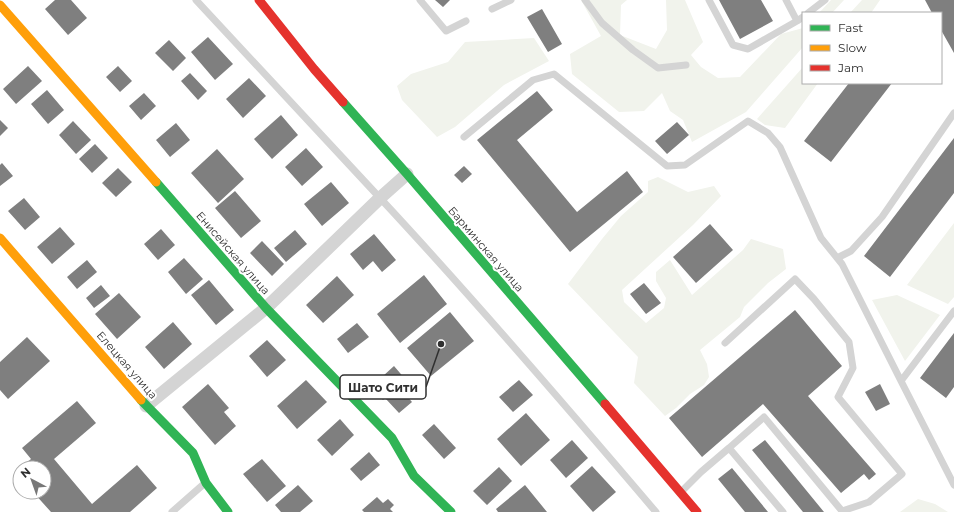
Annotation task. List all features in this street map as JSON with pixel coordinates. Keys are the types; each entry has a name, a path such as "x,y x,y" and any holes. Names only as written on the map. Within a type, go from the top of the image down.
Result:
{"street":[{"name":"Барминская улица","path":"262,1 314,69 407,174 697,512"},
{"name":"Енисейская улица","path":"0,5 266,308 392,438 414,476 451,512"},
{"path":"146,406 266,308 380,198 407,174"},
{"name":"Елецкая улица","path":"0,238 146,406 193,453 206,482 228,512"}],"lane":[{"path":"196,0 289,102 380,198 524,358 656,512"},
{"path":"420,0 446,31 466,21"},
{"path":"492,9 511,0"},
{"path":"585,0 602,22 633,50 658,68 686,65"},
{"path":"709,0 733,45 748,49 800,19 786,0"},
{"path":"809,12 825,0"},
{"path":"464,137 533,80 554,74 667,166 685,164 748,121 768,133 780,147 821,238 842,264 954,485"},
{"path":"837,258 851,251 882,217 954,113"},
{"path":"680,493 701,472 764,417 842,511 869,502 902,474 838,397 852,368 849,342 814,299 795,279 725,343"},
{"path":"901,381 954,311"},
{"path":"729,448 783,512"},
{"path":"172,512 206,482"}],"shaded area":[{"path":"581,0 627,0 621,5 620,35 656,49 667,30 666,0 685,0 703,42 691,55 701,67 718,78 740,77 781,34 802,28 802,48 746,112 692,142 683,120 670,111 662,93 644,111 619,112 572,74 570,54 601,36"},
{"path":"831,0 844,0 833,12 820,12"},
{"path":"862,0 880,0 872,12 851,12"},
{"path":"534,38 549,61 504,85 455,127 437,137 402,100 397,86 411,74 448,62 465,42"},
{"path":"802,68 802,84 817,84 785,128 765,125 757,119"},
{"path":"658,177 688,192 714,186 721,196 693,225 622,290 624,302 646,323 664,308 666,298 656,281 656,272 670,260 692,295 743,250 751,239 783,249 786,269 768,283 744,307 740,317 700,350 707,364 709,377 704,385 690,394 676,408 665,416 634,383 638,357 568,284 621,216 648,192 648,181"},
{"path":"954,223 954,297 948,304 907,285"},
{"path":"897,295 940,315 905,361 872,300"},
{"path":"918,499 935,504 948,512 900,512"}],"building":[{"path":"55,0 71,0 87,18 68,35 45,9"},
{"path":"435,0 450,0 443,7"},
{"path":"719,0 761,0 773,21 740,39"},
{"path":"925,0 954,0 954,53 942,32 942,12 931,12"},
{"path":"542,9 562,44 548,52 527,17"},
{"path":"208,37 233,64 215,80 191,52"},
{"path":"169,40 186,58 173,71 155,53"},
{"path":"28,66 42,81 16,104 3,89"},
{"path":"118,66 132,81 120,92 106,77"},
{"path":"190,73 207,91 198,100 181,81"},
{"path":"249,78 266,96 243,118 226,99"},
{"path":"848,84 891,84 831,162 804,141"},
{"path":"47,90 64,110 48,124 31,104"},
{"path":"537,91 553,110 517,140 577,212 627,171 643,192 570,252 477,140"},
{"path":"144,93 156,106 141,120 129,106"},
{"path":"281,115 298,135 272,159 254,139"},
{"path":"0,120 8,128 0,136"},
{"path":"73,121 91,140 76,154 59,135"},
{"path":"677,122 689,135 667,154 655,141"},
{"path":"176,123 190,140 170,157 156,140"},
{"path":"954,138 954,193 890,277 864,256"},
{"path":"95,144 108,158 92,173 79,159"},
{"path":"306,148 323,167 302,186 285,167"},
{"path":"217,149 244,179 218,203 191,173"},
{"path":"2,163 13,176 0,186 0,165"},
{"path":"464,166 472,174 462,183 454,175"},
{"path":"118,168 132,182 116,197 102,183"},
{"path":"331,182 349,203 322,226 304,204"},
{"path":"235,191 261,221 241,238 215,208"},
{"path":"24,198 40,217 25,230 8,211"},
{"path":"710,224 733,250 696,283 673,257"},
{"path":"60,227 75,244 52,264 37,247"},
{"path":"161,229 175,245 158,260 144,244"},
{"path":"295,230 307,244 286,262 274,248"},
{"path":"374,234 396,260 382,272 373,261 363,270 350,254"},
{"path":"262,241 284,264 272,276 250,253"},
{"path":"184,258 203,279 186,294 168,272"},
{"path":"87,260 97,272 77,289 67,277"},
{"path":"424,275 447,304 400,343 377,314"},
{"path":"337,276 354,295 323,323 306,305"},
{"path":"209,280 234,310 216,325 191,295"},
{"path":"644,283 661,303 646,314 630,294"},
{"path":"101,285 110,296 94,308 86,298"},
{"path":"119,293 141,317 117,339 95,314"},
{"path":"795,310 842,366 808,396 876,474 869,480 864,474 841,493 763,404 702,457 669,418"},
{"path":"450,312 474,341 431,376 407,348"},
{"path":"173,322 192,344 164,369 145,347"},
{"path":"357,323 369,337 348,353 337,339"},
{"path":"954,333 954,387 946,398 920,378"},
{"path":"27,337 50,361 8,399 0,390 0,362"},
{"path":"267,340 286,360 267,377 249,356"},
{"path":"394,366 406,380 399,387 412,402 399,413 385,398 383,400 371,387"},
{"path":"306,380 327,402 297,429 277,406"},
{"path":"519,380 533,395 513,412 499,397"},
{"path":"208,384 229,408 224,412 236,426 215,445 182,407"},
{"path":"880,384 890,404 876,411 865,392"},
{"path":"77,401 96,423 54,459 92,504 137,465 157,488 130,512 51,512 40,500 52,500 52,460 30,460 31,459 22,448"},
{"path":"526,413 550,440 521,466 497,439"},
{"path":"340,419 354,435 332,456 317,440"},
{"path":"434,424 456,448 444,459 422,435"},
{"path":"572,440 588,458 566,478 550,460"},
{"path":"765,440 824,512 803,512 752,450"},
{"path":"369,452 380,465 361,481 350,469"},
{"path":"262,459 286,486 267,502 243,474"},
{"path":"592,466 616,492 593,512 570,486"},
{"path":"499,467 512,481 487,505 473,491"},
{"path":"732,468 768,512 745,512 718,479"},
{"path":"298,485 313,501 300,512 281,512 275,505"},
{"path":"525,485 547,512 498,512 496,509"},
{"path":"377,497 383,503 388,499 394,505 390,509 393,512 364,512 362,510"}],"traffic: fast":[{"path":"343,102 605,404"},
{"path":"156,182 266,308 392,438 414,476 451,512"},
{"path":"141,400 193,453 206,483 228,512"}],"traffic: slow":[{"path":"0,5 156,182"},
{"path":"0,238 141,400"}],"traffic: jam":[{"path":"259,0 314,69 343,102"},
{"path":"605,404 697,512"}],"place":[{"name":"Шато Сити","path":"441,344"}]}
